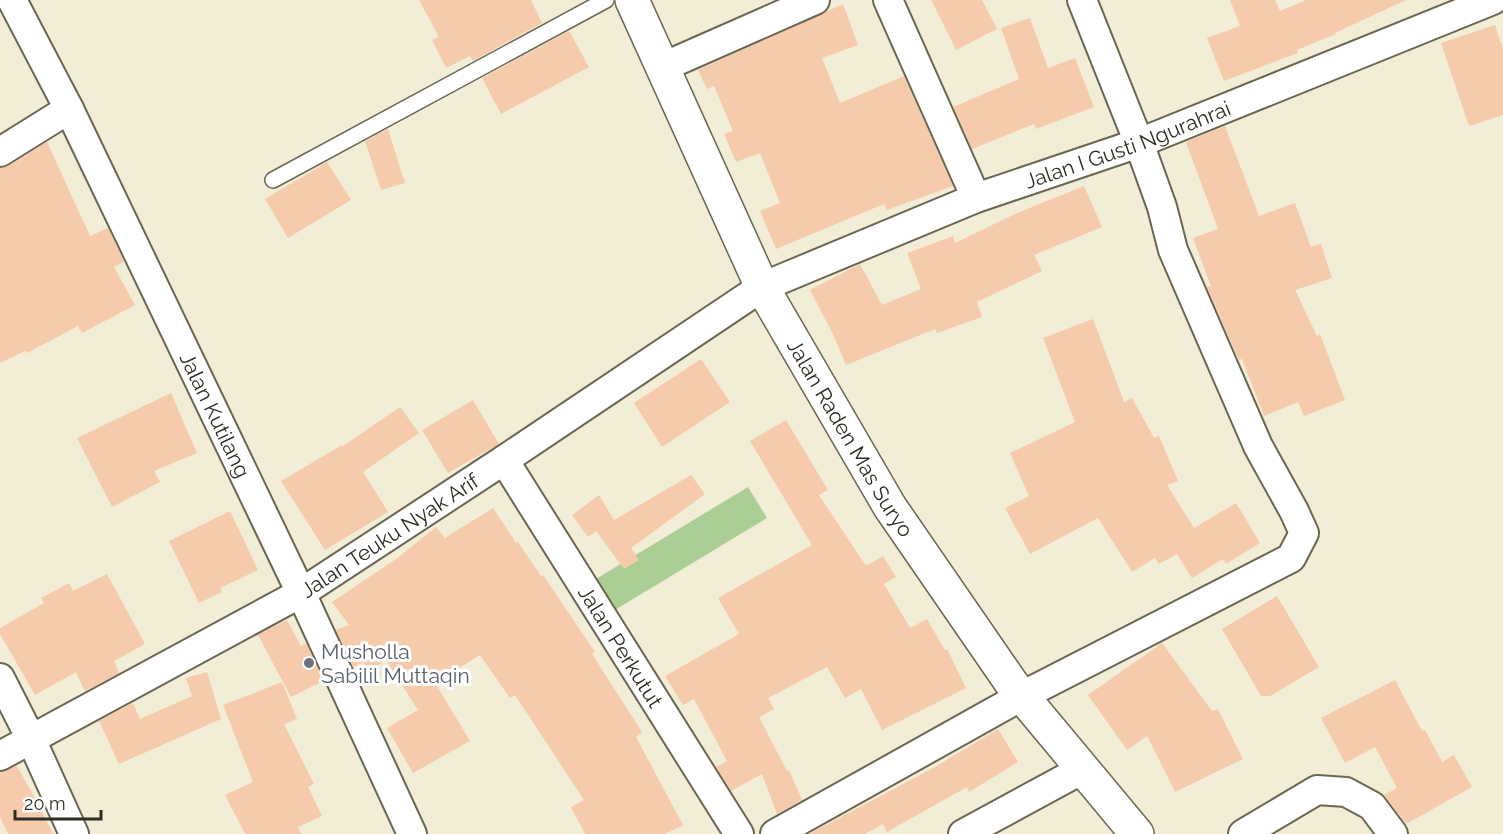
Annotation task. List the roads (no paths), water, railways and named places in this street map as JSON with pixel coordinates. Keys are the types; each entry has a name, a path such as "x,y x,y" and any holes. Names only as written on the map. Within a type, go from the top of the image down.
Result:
{"street":[{"name":"Jalan Kutilang","path":"12,0 69,109 301,593 412,834"},
{"name":"Jalan Raden Mas Suryo","path":"632,0 762,287 890,507 1022,696 1137,834"},
{"path":"663,67 815,0"},
{"path":"888,0 976,198"},
{"path":"774,834 1022,696 1291,558 1304,533 1258,446 1173,250 1162,207 1139,143 1082,0"},
{"name":"Jalan I Gusti Ngurahrai","path":"762,287 976,198 1139,143 1493,0"},
{"path":"0,152 69,109"},
{"name":"Jalan Teuku Nyak Arif","path":"0,756 301,593 762,287"},
{"name":"Jalan Perkutut","path":"504,460 739,834"},
{"path":"0,678 31,739 74,834"},
{"path":"963,834 1083,769"},
{"path":"1244,834 1317,790 1346,792 1372,806 1393,834"}],"lane":[{"path":"273,180 606,0"}],"place":[{"name":"Musholla Sabilil Muttaqin","path":"309,663"}]}
